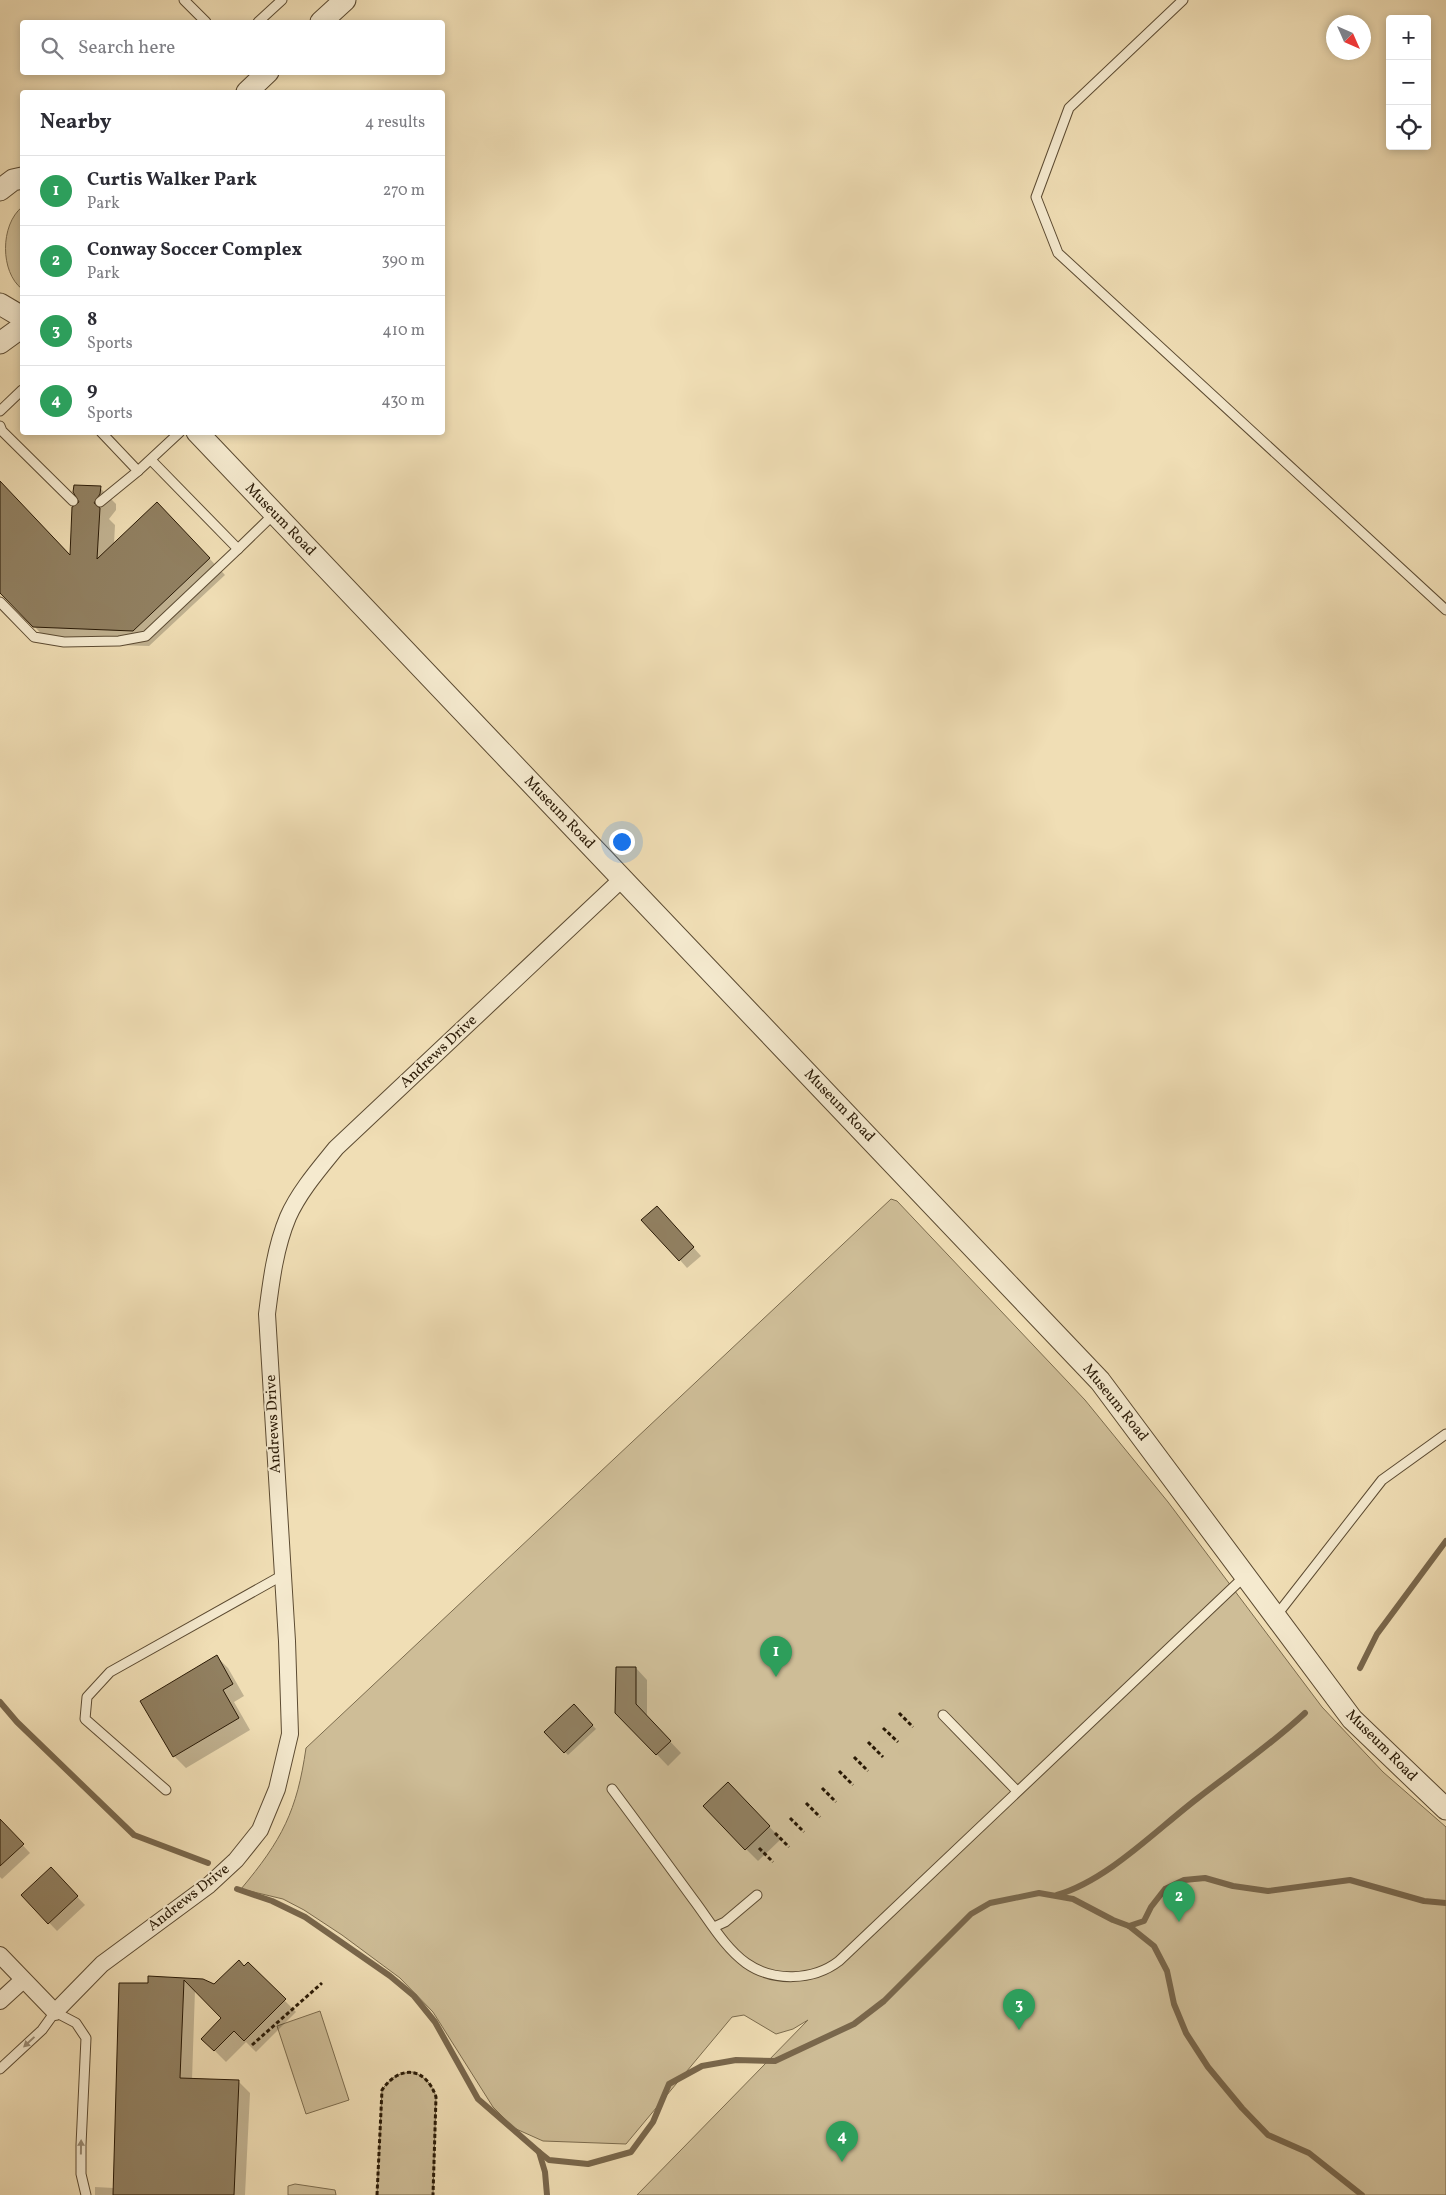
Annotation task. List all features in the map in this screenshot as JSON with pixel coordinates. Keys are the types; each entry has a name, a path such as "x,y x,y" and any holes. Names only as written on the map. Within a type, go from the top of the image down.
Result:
{"street":[{"path":"323,20 345,0"},
{"path":"249,90 265,75"},
{"path":"0,304 20,316"},
{"path":"0,343 20,328"},
{"name":"Museum Road","path":"199,435 1100,1381 1352,1719 1446,1809"},
{"name":"Andrews Drive","path":"55,2012 102,1964 209,1885 236,1860 260,1830 277,1789 290,1734 283,1575 267,1314 273,1266 288,1217 316,1172 336,1148 622,879"},
{"path":"0,1955 55,2012"},
{"path":"0,2001 23,1980"}],"lane":[{"path":"184,0 204,20"},
{"path":"260,20 282,0"},
{"path":"1183,0 1069,108 1036,197 1058,253 1444,606"},
{"path":"0,410 20,392"},
{"path":"0,426 2,431 73,501"},
{"path":"104,435 138,471"},
{"path":"100,502 151,460 177,435"},
{"path":"151,460 238,549"},
{"path":"0,602 34,637 64,642 119,641 146,636 275,514"},
{"path":"1276,1616 1382,1480 1446,1434"},
{"path":"166,1790 85,1719 86,1697 110,1672 283,1575"},
{"path":"612,1789 714,1927 739,1957 766,1974 797,1976 825,1969 839,1961 1016,1791 1246,1575"},
{"path":"943,1715 1016,1791"},
{"path":"714,1927 725,1922 757,1895"},
{"path":"0,2070 42,2030 55,2012 76,2023 86,2038 81,2145 81,2174 86,2195"}],"path":[{"path":"899,1713 912,1728"},
{"path":"884,1728 898,1742"},
{"path":"868,1742 883,1757"},
{"path":"854,1757 868,1771"},
{"path":"839,1771 853,1785"},
{"path":"822,1788 836,1802"},
{"path":"806,1803 820,1817"},
{"path":"790,1818 804,1832"},
{"path":"775,1833 789,1847"},
{"path":"759,1848 773,1862"},
{"path":"252,2045 322,1983"},
{"path":"377,2195 382,2090 389,2079 401,2073 413,2072 424,2077 432,2086 436,2098 433,2195"}],"shaded area":[{"path":"20,209 20,287 10,272 6,248 10,225"},
{"path":"891,1199 897,1201 1085,1400 1168,1502 1322,1707 1383,1772 1446,1827 1446,2195 637,2195 808,2020 793,2029 776,2034 744,2015 732,2017 626,2144 543,2141 514,2128 493,2107 433,2012 400,1978 342,1935 304,1910 283,1899 241,1889 267,1855 286,1824 298,1790 306,1748"},
{"path":"320,2011 349,2100 306,2114 277,2026"},
{"path":"413,2072 428,2082 433,2088 436,2097 433,2195 377,2195 382,2090 395,2076"},
{"path":"295,2184 335,2190 336,2195 288,2195 288,2186"}],"building":[{"path":"0,481 70,555 72,507 79,502 73,492 74,485 101,486 100,494 94,503 100,508 97,559 157,502 210,558 133,631 33,627 0,593"},
{"path":"657,1206 694,1247 679,1261 641,1220"},
{"path":"217,1655 233,1684 223,1690 239,1718 173,1757 140,1701"},
{"path":"616,1667 636,1667 636,1704 671,1741 656,1755 615,1713"},
{"path":"574,1704 593,1725 564,1753 544,1732"},
{"path":"728,1782 770,1826 745,1850 703,1806"},
{"path":"0,1819 24,1844 0,1866"},
{"path":"51,1867 78,1896 48,1924 21,1895"},
{"path":"239,1960 244,1966 248,1962 286,1999 244,2041 234,2031 214,2051 201,2039 221,2018 184,1980 180,2078 239,2080 234,2195 113,2195 119,1983 148,1983 148,1976 203,1979 214,1984"}],"waterway":[{"path":"1360,1668 1377,1634 1446,1541"},
{"path":"0,1702 17,1722 134,1835 208,1863"},
{"path":"1057,1895 1095,1878 1131,1853 1305,1713"},
{"path":"1129,1926 1144,1921 1151,1907 1165,1889 1184,1880 1205,1878 1233,1886 1268,1891 1350,1880 1424,1901 1446,1903"},
{"path":"237,1889 272,1901 305,1917 390,1976 414,1996 435,2022 478,2099 539,2152 545,2172 547,2195"},
{"path":"539,2152 549,2160 588,2164 631,2152 653,2122 669,2084 702,2066 736,2060 775,2061 854,2024 884,2001 971,1914 990,1903 1039,1893 1073,1899 1113,1920 1129,1926 1154,1946 1167,1971 1174,2004 1186,2033 1208,2067 1242,2108 1268,2135 1309,2153 1362,2195"}],"place":[{"name":"Curtis Walker Park","path":"776,1677"},
{"name":"Conway Soccer Complex","path":"1179,1922"},
{"name":"8","path":"1019,2030"},
{"name":"9","path":"842,2162"}]}
